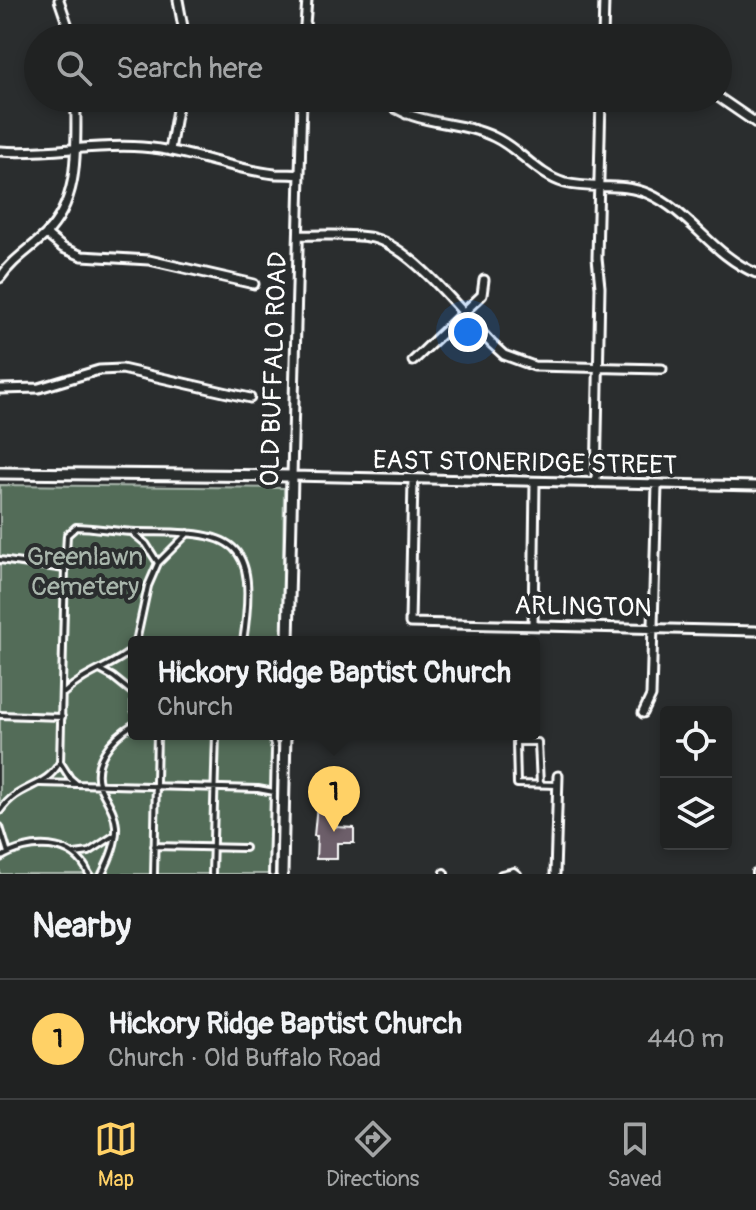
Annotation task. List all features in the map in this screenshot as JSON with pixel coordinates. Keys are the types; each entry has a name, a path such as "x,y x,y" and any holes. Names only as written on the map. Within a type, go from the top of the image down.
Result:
{"street":[{"path":"59,0 67,24"},
{"path":"178,0 182,24"},
{"path":"305,24 307,0"},
{"path":"603,24 604,0"},
{"path":"732,107 756,123"},
{"path":"0,278 13,261 46,234 65,205 71,190 76,112"},
{"path":"170,150 177,112"},
{"name":"OLD BUFFALO ROAD","path":"288,636 302,112"},
{"path":"403,112 423,120 481,131 511,147 552,178 574,185 634,188 655,196 724,256 756,273"},
{"path":"596,483 601,112"},
{"path":"0,151 30,153 123,146 170,150 273,174 300,175"},
{"path":"46,234 63,248 82,256 149,260 254,284"},
{"path":"299,235 367,237 404,252 504,355 519,362 542,366 662,369"},
{"path":"413,361 482,295 484,280"},
{"path":"0,389 39,388 99,370 122,369 250,398"},
{"path":"0,473 292,476"},
{"name":"EAST STONERIDGE STREET","path":"292,476 756,486"},
{"name":"ARLINGTON","path":"413,480 410,623 756,631"},
{"path":"533,625 535,482"},
{"path":"643,713 651,696 657,485"},
{"path":"282,874 285,740"},
{"path":"555,874 558,776"}],"lane":[{"path":"0,811 14,794 39,783 54,772 60,762 66,541 71,530 86,527 210,535 232,546 240,554 245,567 247,588 243,636"},
{"path":"132,532 146,544 158,563"},
{"path":"137,636 148,586 158,563 188,533"},
{"path":"0,560 65,569"},
{"path":"62,695 88,673 110,666 128,653"},
{"path":"100,670 128,689"},
{"path":"0,715 62,717"},
{"path":"102,874 114,848 116,835 114,813 96,778 98,763 110,745 128,729"},
{"path":"154,874 157,740"},
{"path":"212,874 216,740"},
{"path":"272,874 274,740"},
{"path":"540,785 538,742 516,742 517,784 540,785 558,785"},
{"path":"60,762 77,784"},
{"path":"39,783 274,792"},
{"path":"0,827 8,853"},
{"path":"75,854 89,852 116,835"},
{"path":"0,858 37,845 64,849 75,854 89,874"},
{"path":"154,846 245,848"},
{"path":"501,874 514,871 518,874"}],"green space":[{"name":"Greenlawn Cemetery","path":"0,485 284,488 282,636 128,636 128,740 280,740 277,874 0,874"}],"building":[{"path":"317,804 337,804 337,827 354,828 354,843 337,843 337,859 316,859 317,836 314,836"}],"place":[{"name":"Hickory Ridge Baptist Church","path":"334,832"}]}
